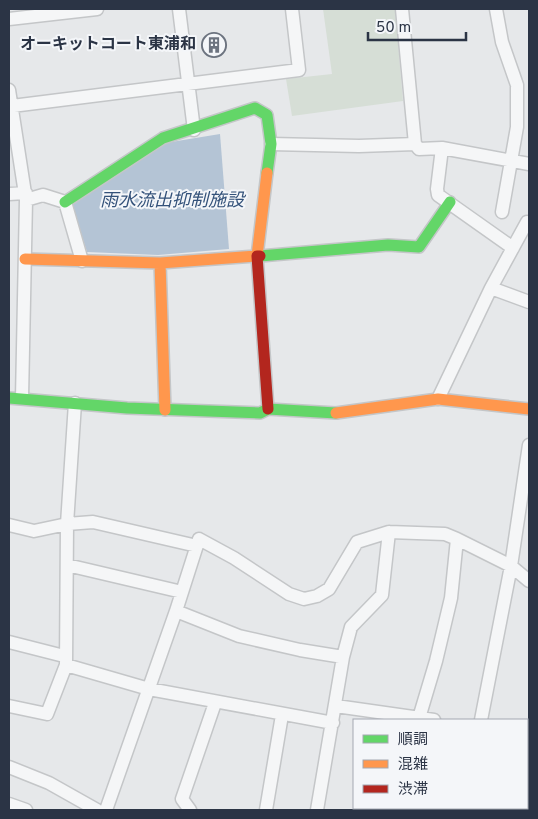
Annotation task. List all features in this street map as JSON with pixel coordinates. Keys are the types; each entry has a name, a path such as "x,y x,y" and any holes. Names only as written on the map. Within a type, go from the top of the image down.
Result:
{"street":[{"path":"9,19 97,9"},
{"path":"179,9 194,130"},
{"path":"12,106 299,70 292,9"},
{"path":"402,9 415,144 419,148 442,148 529,164"},
{"path":"496,9 502,42 517,85 517,127 502,212"},
{"path":"9,90 26,196 25,259 15,398 165,410 260,413 268,409 332,413 376,409 438,398 529,409"},
{"path":"65,202 163,138 194,130 255,108 267,115 271,144 257,256 268,409"},
{"path":"271,144 359,146 415,144"},
{"path":"442,148 437,189 438,195 513,248"},
{"path":"9,194 43,195 65,202"},
{"path":"65,202 82,261"},
{"path":"25,259 160,263 388,245 419,247 450,202"},
{"path":"438,398 491,288 527,222"},
{"path":"160,263 165,410"},
{"path":"491,288 529,302"},
{"path":"9,706 47,714 65,660 67,524 74,404"},
{"path":"481,719 524,515 529,445"},
{"path":"9,525 34,531 67,524 92,522 197,546"},
{"path":"106,810 176,611 199,539 234,558 289,594 304,599 317,596 328,589 357,542 389,532 446,534 512,566 529,581"},
{"path":"317,810 343,657 350,627 382,595 389,532"},
{"path":"419,718 436,661 451,598 457,539"},
{"path":"67,565 182,592"},
{"path":"176,611 239,636 300,650 343,657"},
{"path":"9,642 148,689 215,703 333,723"},
{"path":"190,810 182,799 215,703"},
{"path":"336,706 426,719"},
{"path":"266,810 282,715"},
{"path":"9,768 57,787 97,810"},
{"path":"9,804 26,810"}],"shaded area":[{"path":"323,9 395,9 403,101 292,116 286,79 332,74"}],"water":[{"name":"雨水流出抑制施設","path":"220,134 229,249 158,255 87,252 72,205 165,143"}],"traffic: fast":[{"path":"65,202 163,138 255,108 267,115 271,144 267,173"},
{"path":"260,256 388,245 419,247 450,202"},
{"path":"9,398 127,408 260,413 268,409 336,413"}],"traffic: slow":[{"path":"25,259 160,263 257,256 267,173"},
{"path":"160,263 165,410"},
{"path":"336,413 438,399 529,409"}],"traffic: jam":[{"path":"260,256 257,256 268,409"}],"place":[{"name":"オーキットコート東浦和","path":"214,45"}]}
